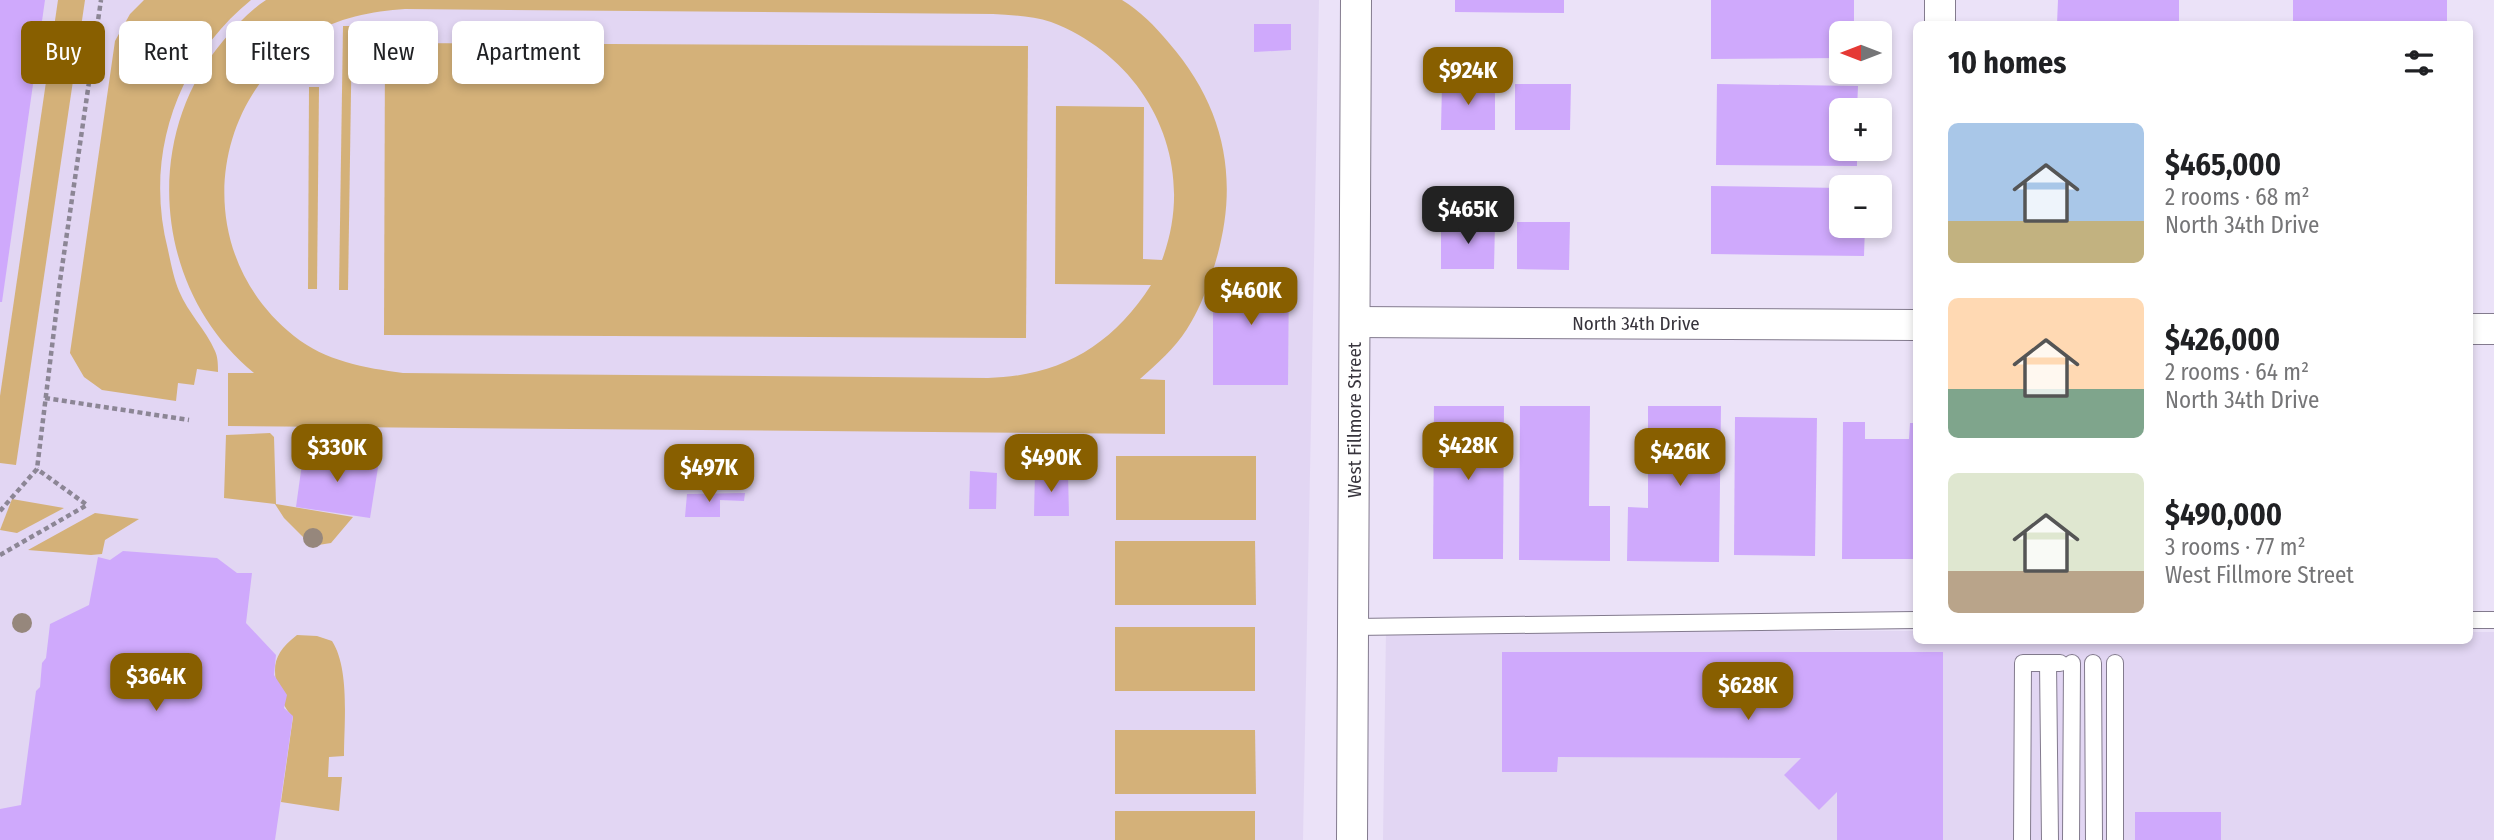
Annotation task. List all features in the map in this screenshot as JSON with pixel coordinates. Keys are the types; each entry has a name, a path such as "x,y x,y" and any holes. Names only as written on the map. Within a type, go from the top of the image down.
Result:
{"street":[{"name":"West Fillmore Street","path":"1352,840 1356,0"},
{"path":"1940,0 1940,21"},
{"name":"North 34th Drive","path":"1355,322 1913,325"},
{"path":"2473,329 2494,329"}],"lane":[{"path":"1354,627 1913,620"},
{"path":"2473,620 2494,620"},
{"path":"2022,840 2022,663 2060,663"},
{"path":"2050,840 2060,663"},
{"path":"2060,663 2071,840"},
{"path":"2093,663 2094,840"},
{"path":"2115,663 2115,840"}],"path":[{"path":"0,511 37,469 101,0"},
{"path":"45,398 188,420"},
{"path":"0,555 87,505 37,469"}],"shaded area":[{"path":"0,0 1319,0 1303,840 0,840"},
{"path":"58,0 85,0 82,21 55,21"},
{"path":"144,0 251,0 226,21 212,41 212,21 126,21"},
{"path":"266,0 1122,0 1164,37 1189,69 1205,96 1217,124 1227,183 1226,213 1220,244 1201,303 1177,343 1140,379 1165,380 1165,434 228,426 228,373 254,373 221,339 196,301 179,258 170,213 170,168 179,123 194,84 212,84 212,57 226,38 226,84 261,84 248,101 232,141 225,183 227,225 239,266 262,303 294,336 319,352 374,369 403,373 988,378 1038,371 1082,354 1101,341 1136,306 1151,285 1055,284 1056,106 1144,107 1143,259 1162,260 1172,223 1174,187 1169,151 1157,118 1139,88 1114,61 1085,39 1051,22 1030,17 993,14 405,9 368,14 334,24 334,21 241,21"},
{"path":"343,26 348,26 348,84 351,84 348,290 339,290"},
{"path":"119,34 119,84 184,84 172,113 164,146 160,180 162,215 177,286 215,351 218,372 197,369 194,385 178,383 176,401 102,390 84,377 70,353 115,41"},
{"path":"438,43 452,43 452,84 604,84 604,44 1028,46 1026,338 384,335 385,84 438,84"},
{"path":"46,84 73,84 16,465 0,463 0,396"},
{"path":"309,87 319,87 317,289 308,289"},
{"path":"270,433 274,437 276,504 353,517 331,543 312,546 284,518 275,504 224,498 226,435"},
{"path":"1116,456 1256,456 1256,520 1116,520"},
{"path":"12,499 64,508 17,533 0,530"},
{"path":"95,513 139,519 105,540 102,554 28,550"},
{"path":"1115,541 1255,541 1256,605 1115,605"},
{"path":"1115,627 1255,627 1255,691 1115,691"},
{"path":"1386,629 1913,631 1913,644 2473,644 2473,632 2494,632 2494,840 1383,840"},
{"path":"297,635 317,636 332,641 338,653 345,697 344,756 329,757 328,777 342,777 339,811 281,802 293,717 279,693 275,668 283,648"},
{"path":"1115,730 1255,730 1256,794 1115,794"},
{"path":"1115,811 1255,811 1255,840 1115,840"}],"building":[{"path":"0,0 45,0 42,21 21,21 21,84 33,84 0,302"},
{"path":"1455,0 1564,0 1564,13 1455,12"},
{"path":"1711,0 1854,0 1854,21 1829,21 1829,58 1711,59"},
{"path":"2058,0 2179,0 2179,21 2057,21"},
{"path":"2293,0 2447,0 2447,21 2293,21"},
{"path":"1254,24 1291,24 1291,50 1254,52"},
{"path":"1442,83 1495,83 1495,130 1441,130"},
{"path":"1515,84 1571,84 1570,130 1515,130"},
{"path":"1717,84 1858,86 1858,98 1829,98 1829,161 1857,161 1857,166 1716,165"},
{"path":"1711,186 1829,188 1829,238 1865,238 1864,256 1711,254"},
{"path":"1517,222 1570,222 1569,270 1517,269"},
{"path":"1441,223 1495,223 1494,269 1441,269"},
{"path":"1213,269 1289,269 1288,385 1213,385"},
{"path":"1434,406 1504,406 1503,559 1433,559"},
{"path":"1520,406 1590,406 1589,506 1610,506 1610,561 1519,560"},
{"path":"1648,406 1721,406 1719,562 1627,561 1628,507 1648,508"},
{"path":"1735,417 1817,418 1815,556 1734,555"},
{"path":"1843,422 1865,422 1865,439 1909,439 1910,423 1913,423 1913,559 1842,559"},
{"path":"304,449 379,461 370,518 296,507"},
{"path":"970,471 997,473 996,509 969,509"},
{"path":"1035,471 1068,472 1069,516 1034,516"},
{"path":"745,493 744,501 720,500 720,517 685,517 687,494"},
{"path":"123,551 217,558 237,573 252,573 246,623 276,655 274,675 287,695 284,708 293,716 275,840 0,840 0,809 21,805 36,691 40,687 50,624 89,605 98,557 110,560"},
{"path":"1502,652 1943,652 1943,840 1837,840 1837,792 1819,810 1784,775 1801,758 1558,757 1557,772 1502,772"},
{"path":"2135,812 2221,812 2221,840 2135,840"}]}
